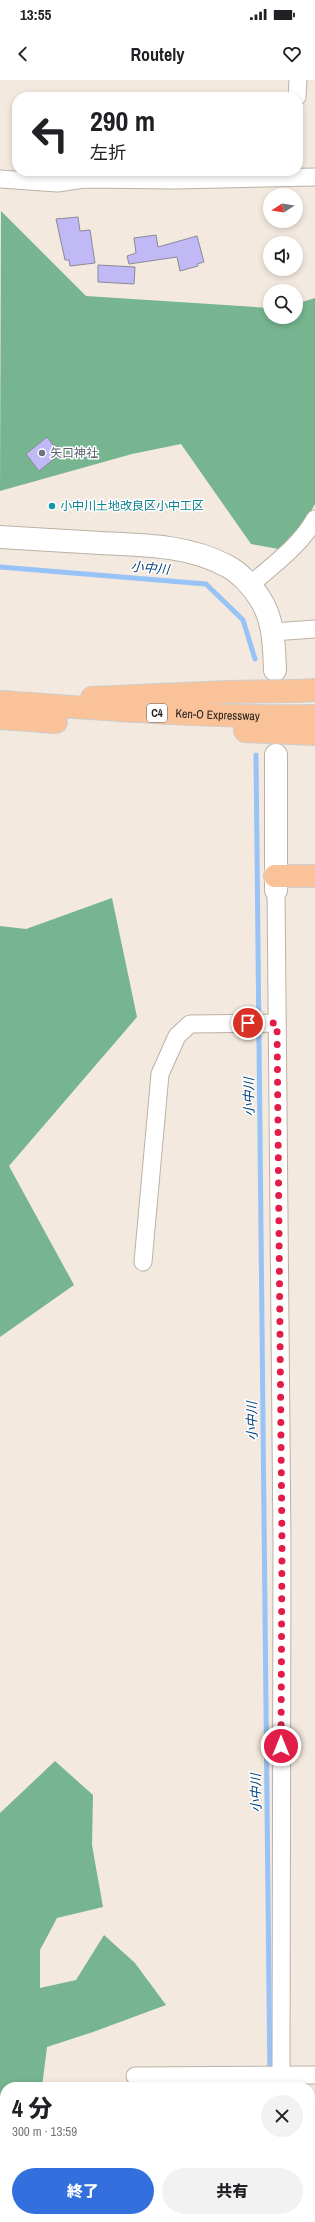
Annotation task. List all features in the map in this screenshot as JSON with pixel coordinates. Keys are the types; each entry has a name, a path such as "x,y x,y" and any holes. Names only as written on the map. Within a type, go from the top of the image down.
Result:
{"highway":[{"path":"2,707 228,692 306,690"},
{"name":"Ken-O Expressway","path":"2,707 216,716 315,716"},
{"name":"Ken-O Expressway","path":"2,707 161,729 245,731 315,728"},
{"path":"245,731 315,734"},
{"path":"276,883 315,876"},
{"path":"276,883 315,892"}],"street":[{"path":"297,92 298,80"},
{"path":"303,175 315,177"},
{"path":"0,179 57,183 84,180 224,176"},
{"path":"250,585 289,551 309,530 315,519"},
{"path":"0,537 170,548 200,554 228,566 250,585 260,598 273,632 276,670"},
{"path":"273,632 315,630"},
{"path":"275,2078 282,1543 273,1023 276,883 276,756"},
{"path":"143,1262 160,1074 177,1036 190,1024 273,1023"},
{"path":"135,2076 174,2081 275,2078 315,2075"}],"green space":[{"path":"1,211 86,296 263,308 263,324 303,324 303,302 315,298 315,504 289,551 251,544 181,444 132,454 0,491"},
{"path":"112,898 137,1017 9,1166 74,1285 0,1337 0,926 26,929"},
{"path":"55,1761 93,1795 92,1845 103,1907 57,1918 40,1950 40,1988 76,1980 104,1935 135,1963 166,2005 47,2047 43,2082 0,2082 0,1813"}],"building":[{"path":"78,217 80,231 90,230 95,263 70,266 69,260 65,260 56,219"},
{"path":"156,235 158,247 197,236 204,262 197,264 198,266 180,271 177,257 129,264 127,256 136,253 134,238"},
{"path":"98,265 135,267 134,284 98,282"},
{"path":"47,437 60,454 39,471 26,454"}],"waterway":[{"name":"小中川","path":"0,567 206,584 243,620 255,659"},
{"name":"小中川","path":"256,755 270,2082"}],"place":[{"name":"矢口神社","path":"42,453"},
{"name":"小中川土地改良区小中工区","path":"52,506"}],"route":[{"path":"248,1023 277,1023 282,1543 281,1746"}]}
